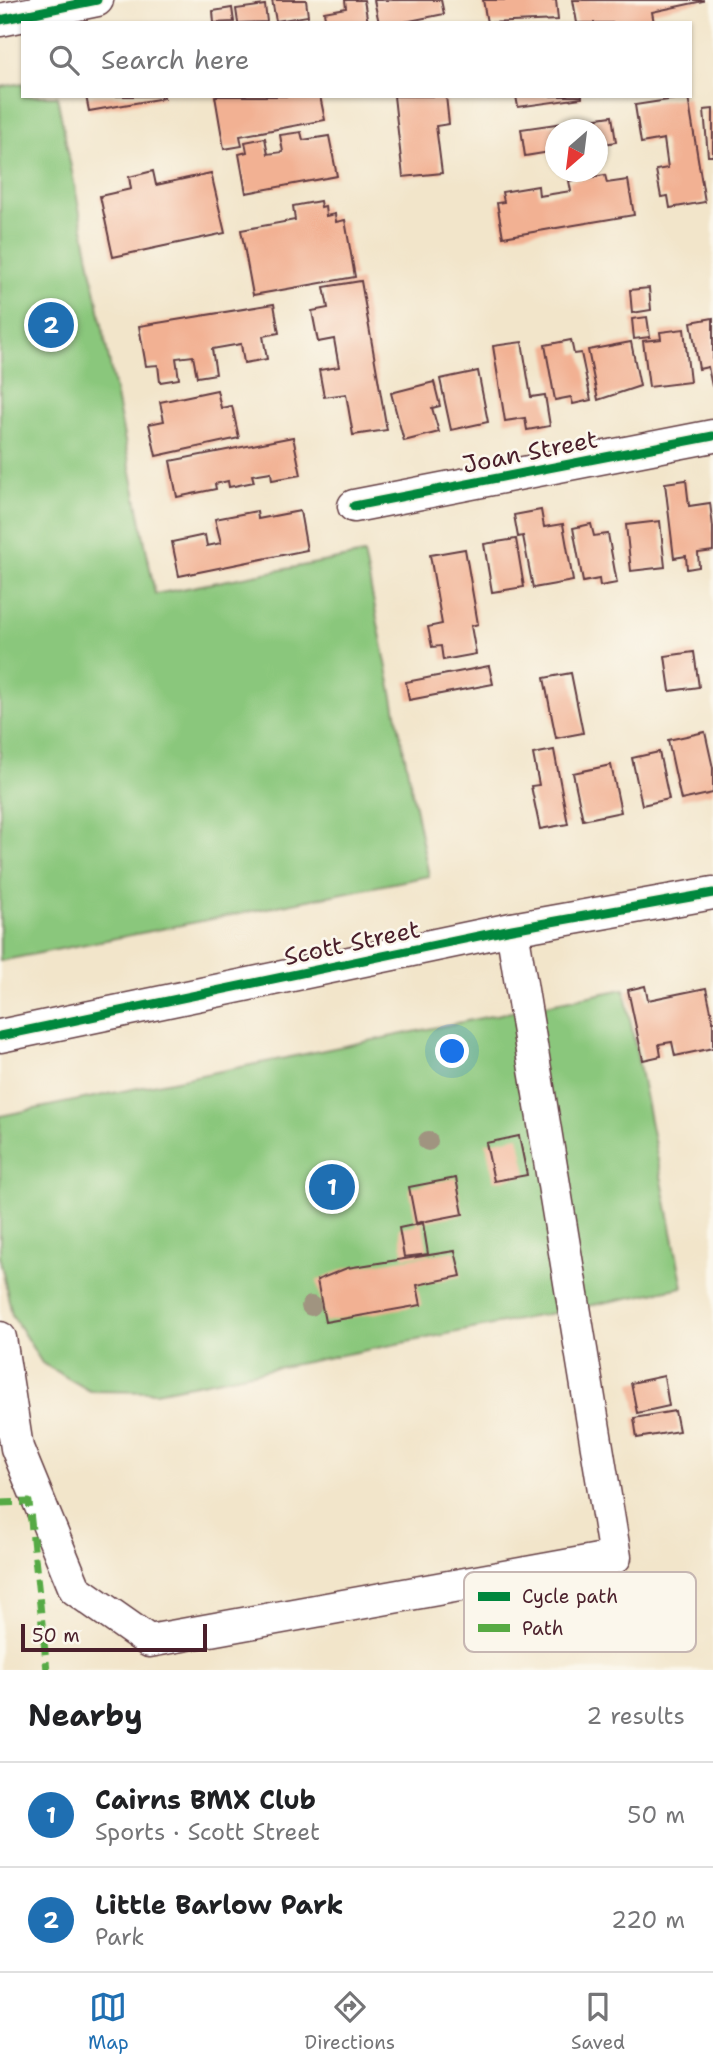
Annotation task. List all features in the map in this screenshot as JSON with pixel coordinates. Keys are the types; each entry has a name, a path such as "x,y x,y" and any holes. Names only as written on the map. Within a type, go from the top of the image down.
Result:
{"street":[{"path":"0,20 97,0"},
{"name":"Joan Street","path":"354,506 713,436"},
{"name":"Scott Street","path":"0,1035 512,929 713,893"},
{"path":"512,929 615,1557 532,1572"},
{"path":"0,1338 17,1448 75,1589 149,1641 464,1584"}],"green space":[{"path":"21,83 21,98 57,98 155,594 364,554 429,876 0,961 0,87"},
{"path":"624,989 683,1287 156,1392 90,1391 42,1363 12,1315 0,1259 0,1116"}],"building":[{"path":"272,0 306,0 308,16 276,21"},
{"path":"345,0 364,0 368,21 326,21 324,12 346,8"},
{"path":"374,0 441,0 444,14 410,21 379,21"},
{"path":"483,0 556,0 558,20 487,21"},
{"path":"573,0 703,0 652,12 654,21 577,21"},
{"path":"265,5 267,21 238,21 236,9"},
{"path":"232,8 234,21 214,21 213,11"},
{"path":"86,98 164,98 89,111"},
{"path":"215,98 320,98 325,120 240,136 242,146 224,149"},
{"path":"394,98 446,98 449,124 436,126 442,173 403,177"},
{"path":"516,98 582,98 518,107"},
{"path":"688,98 705,202 670,208 668,196 661,197 656,170 668,168 664,139 641,143 635,105"},
{"path":"713,109 713,156 708,156 704,110"},
{"path":"612,116 616,142 608,143 608,119 591,119"},
{"path":"545,126 545,153 525,156 521,129"},
{"path":"301,132 303,140 329,136 337,176 246,193 239,154 247,152 245,142 265,138 268,154 283,152 280,135"},
{"path":"153,171 156,185 211,173 225,233 113,257 100,196 131,189 129,177"},
{"path":"628,180 634,215 503,237 497,203 504,202 502,192 538,186 539,196 571,191 569,182 607,183"},
{"path":"320,201 321,207 325,206 326,216 335,214 336,222 345,220 355,277 253,295 241,230 295,220 293,206"},
{"path":"361,281 387,430 353,435 346,394 324,397 319,370 339,367 334,339 318,342 312,311 328,308 324,287"},
{"path":"649,288 651,310 632,313 630,290"},
{"path":"274,304 279,333 263,336 267,359 244,363 241,344 212,349 216,374 197,377 193,356 176,358 179,379 160,382 158,365 146,366 139,326"},
{"path":"647,317 650,337 634,339 632,319"},
{"path":"713,318 712,386 708,367 699,369 691,322"},
{"path":"684,329 690,382 649,387 643,341 661,339 660,332"},
{"path":"571,340 574,354 581,353 591,400 573,404 571,397 555,400 545,345"},
{"path":"522,342 531,397 545,395 550,426 527,430 525,418 505,421 493,346"},
{"path":"631,342 640,386 598,400 588,350"},
{"path":"478,371 488,422 451,430 440,379"},
{"path":"434,382 440,406 432,408 439,432 404,441 391,393"},
{"path":"217,390 221,408 232,406 239,438 156,456 149,424 164,421 160,402"},
{"path":"293,437 301,475 272,480 271,472 252,475 254,482 229,487 228,481 215,484 216,489 177,497 170,461"},
{"path":"686,480 689,506 710,503 713,527 713,551 698,553 699,567 687,569 686,556 674,558 665,483"},
{"path":"541,510 544,527 563,524 573,581 533,588 523,536 518,537 514,515"},
{"path":"257,511 258,519 300,511 307,550 179,576 172,542 205,535 207,546 221,543 215,519"},
{"path":"660,521 665,567 631,571 626,525"},
{"path":"591,524 594,536 608,534 617,583 600,586 599,579 583,582 573,528"},
{"path":"516,539 524,587 492,592 484,544"},
{"path":"465,549 478,624 471,626 476,654 443,660 441,646 432,647 428,627 442,624 430,555"},
{"path":"694,652 699,687 670,691 665,656"},
{"path":"489,666 493,684 409,700 406,682"},
{"path":"571,673 583,733 556,738 544,678"},
{"path":"705,732 713,768 713,793 681,800 668,740"},
{"path":"554,750 568,824 540,829 531,786 539,785 533,754"},
{"path":"659,752 669,799 642,805 632,758"},
{"path":"611,765 621,812 583,820 573,773"},
{"path":"645,986 648,1000 706,988 713,1020 713,1048 675,1056 672,1042 659,1044 661,1056 643,1060 628,990"},
{"path":"519,1136 527,1175 494,1181 486,1143"},
{"path":"456,1178 463,1214 416,1223 409,1187"},
{"path":"423,1223 428,1254 404,1257 399,1228"},
{"path":"455,1251 461,1276 417,1285 421,1305 325,1322 317,1280 347,1268"},
{"path":"664,1376 669,1406 637,1413 631,1383"},
{"path":"675,1411 679,1431 637,1438 634,1418"}],"marked path":[{"path":"0,1503 29,1502 47,1670"}],"cycle path":[{"path":"0,20 97,0"},
{"path":"354,506 713,436"},
{"path":"0,1036 512,929 713,893"}],"place":[{"name":"Little Barlow Park","path":"51,325"},
{"name":"Cairns BMX Club","path":"332,1187"}]}
